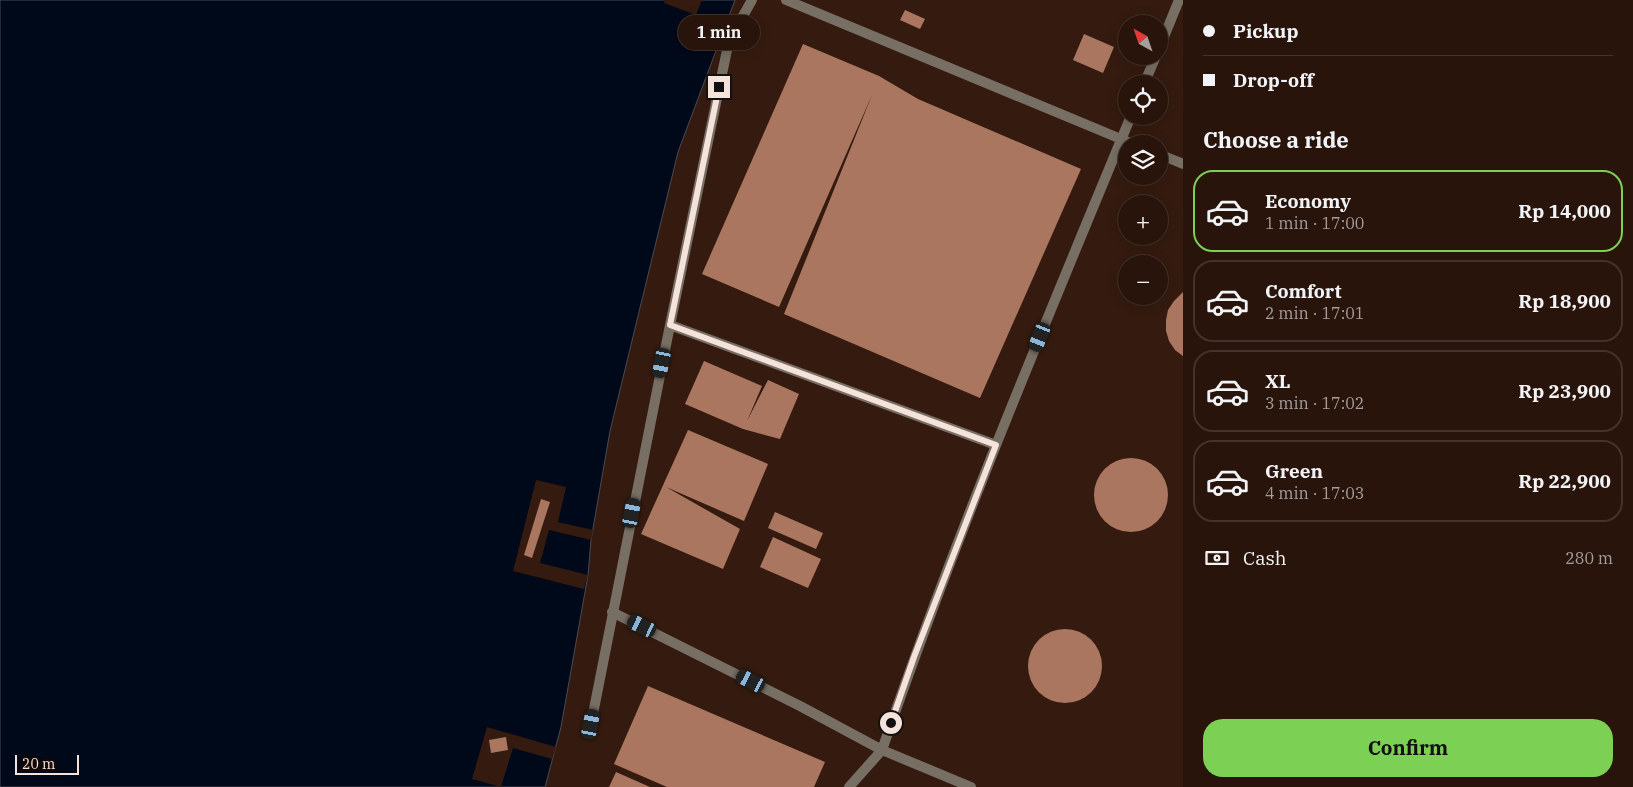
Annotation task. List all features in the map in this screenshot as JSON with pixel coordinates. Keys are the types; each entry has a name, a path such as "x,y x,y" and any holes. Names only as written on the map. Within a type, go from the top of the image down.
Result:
{"lane":[{"path":"591,724 612,612 727,50 752,0"},
{"path":"786,0 1118,137"},
{"path":"1168,27 1179,0"},
{"path":"849,787 882,750 914,657 996,445 1118,149"},
{"path":"1168,158 1183,164"},
{"path":"670,325 996,445"},
{"path":"612,612 800,706 882,750 971,787"}],"water":[{"path":"0,0 735,0 678,152 610,431 591,540 588,575 561,727 545,787 0,787"}],"pier":[{"path":"665,0 702,0 696,15 664,3"},
{"path":"536,480 566,487 558,522 593,530 591,540 549,530 540,563 588,575 584,589 513,571"},
{"path":"487,727 556,747 552,759 513,748 501,787 472,779"}],"building":[{"path":"905,10 925,19 920,29 900,20"},
{"path":"1084,34 1114,47 1103,73 1073,60"},
{"path":"803,44 879,76 918,99 1081,169 980,398 784,314 872,95 779,307 702,274"},
{"path":"1183,292 1183,356 1175,350 1169,341 1166,331 1166,320 1168,310"},
{"path":"704,361 762,386 747,421 768,380 799,394 780,439 743,429 685,404"},
{"path":"688,430 768,464 744,521 666,487 740,529 723,569 641,534"},
{"path":"1124,458 1138,458 1152,464 1162,474 1168,488 1168,502 1162,516 1152,526 1138,532 1124,532 1110,526 1100,516 1094,502 1094,488 1100,474 1110,464"},
{"path":"541,499 550,502 532,558 524,555"},
{"path":"775,512 823,533 816,549 768,528"},
{"path":"773,537 821,559 808,588 760,567"},
{"path":"1058,629 1072,629 1086,635 1096,645 1102,659 1100,680 1086,697 1072,703 1058,703 1044,697 1034,687 1028,673 1028,659 1034,645 1044,635"},
{"path":"648,686 825,762 814,787 667,787 614,764"},
{"path":"506,737 508,750 491,753 489,740"},
{"path":"616,772 650,787 609,787"}],"route":[{"path":"719,87 670,325 996,445 914,657 891,723"}]}
